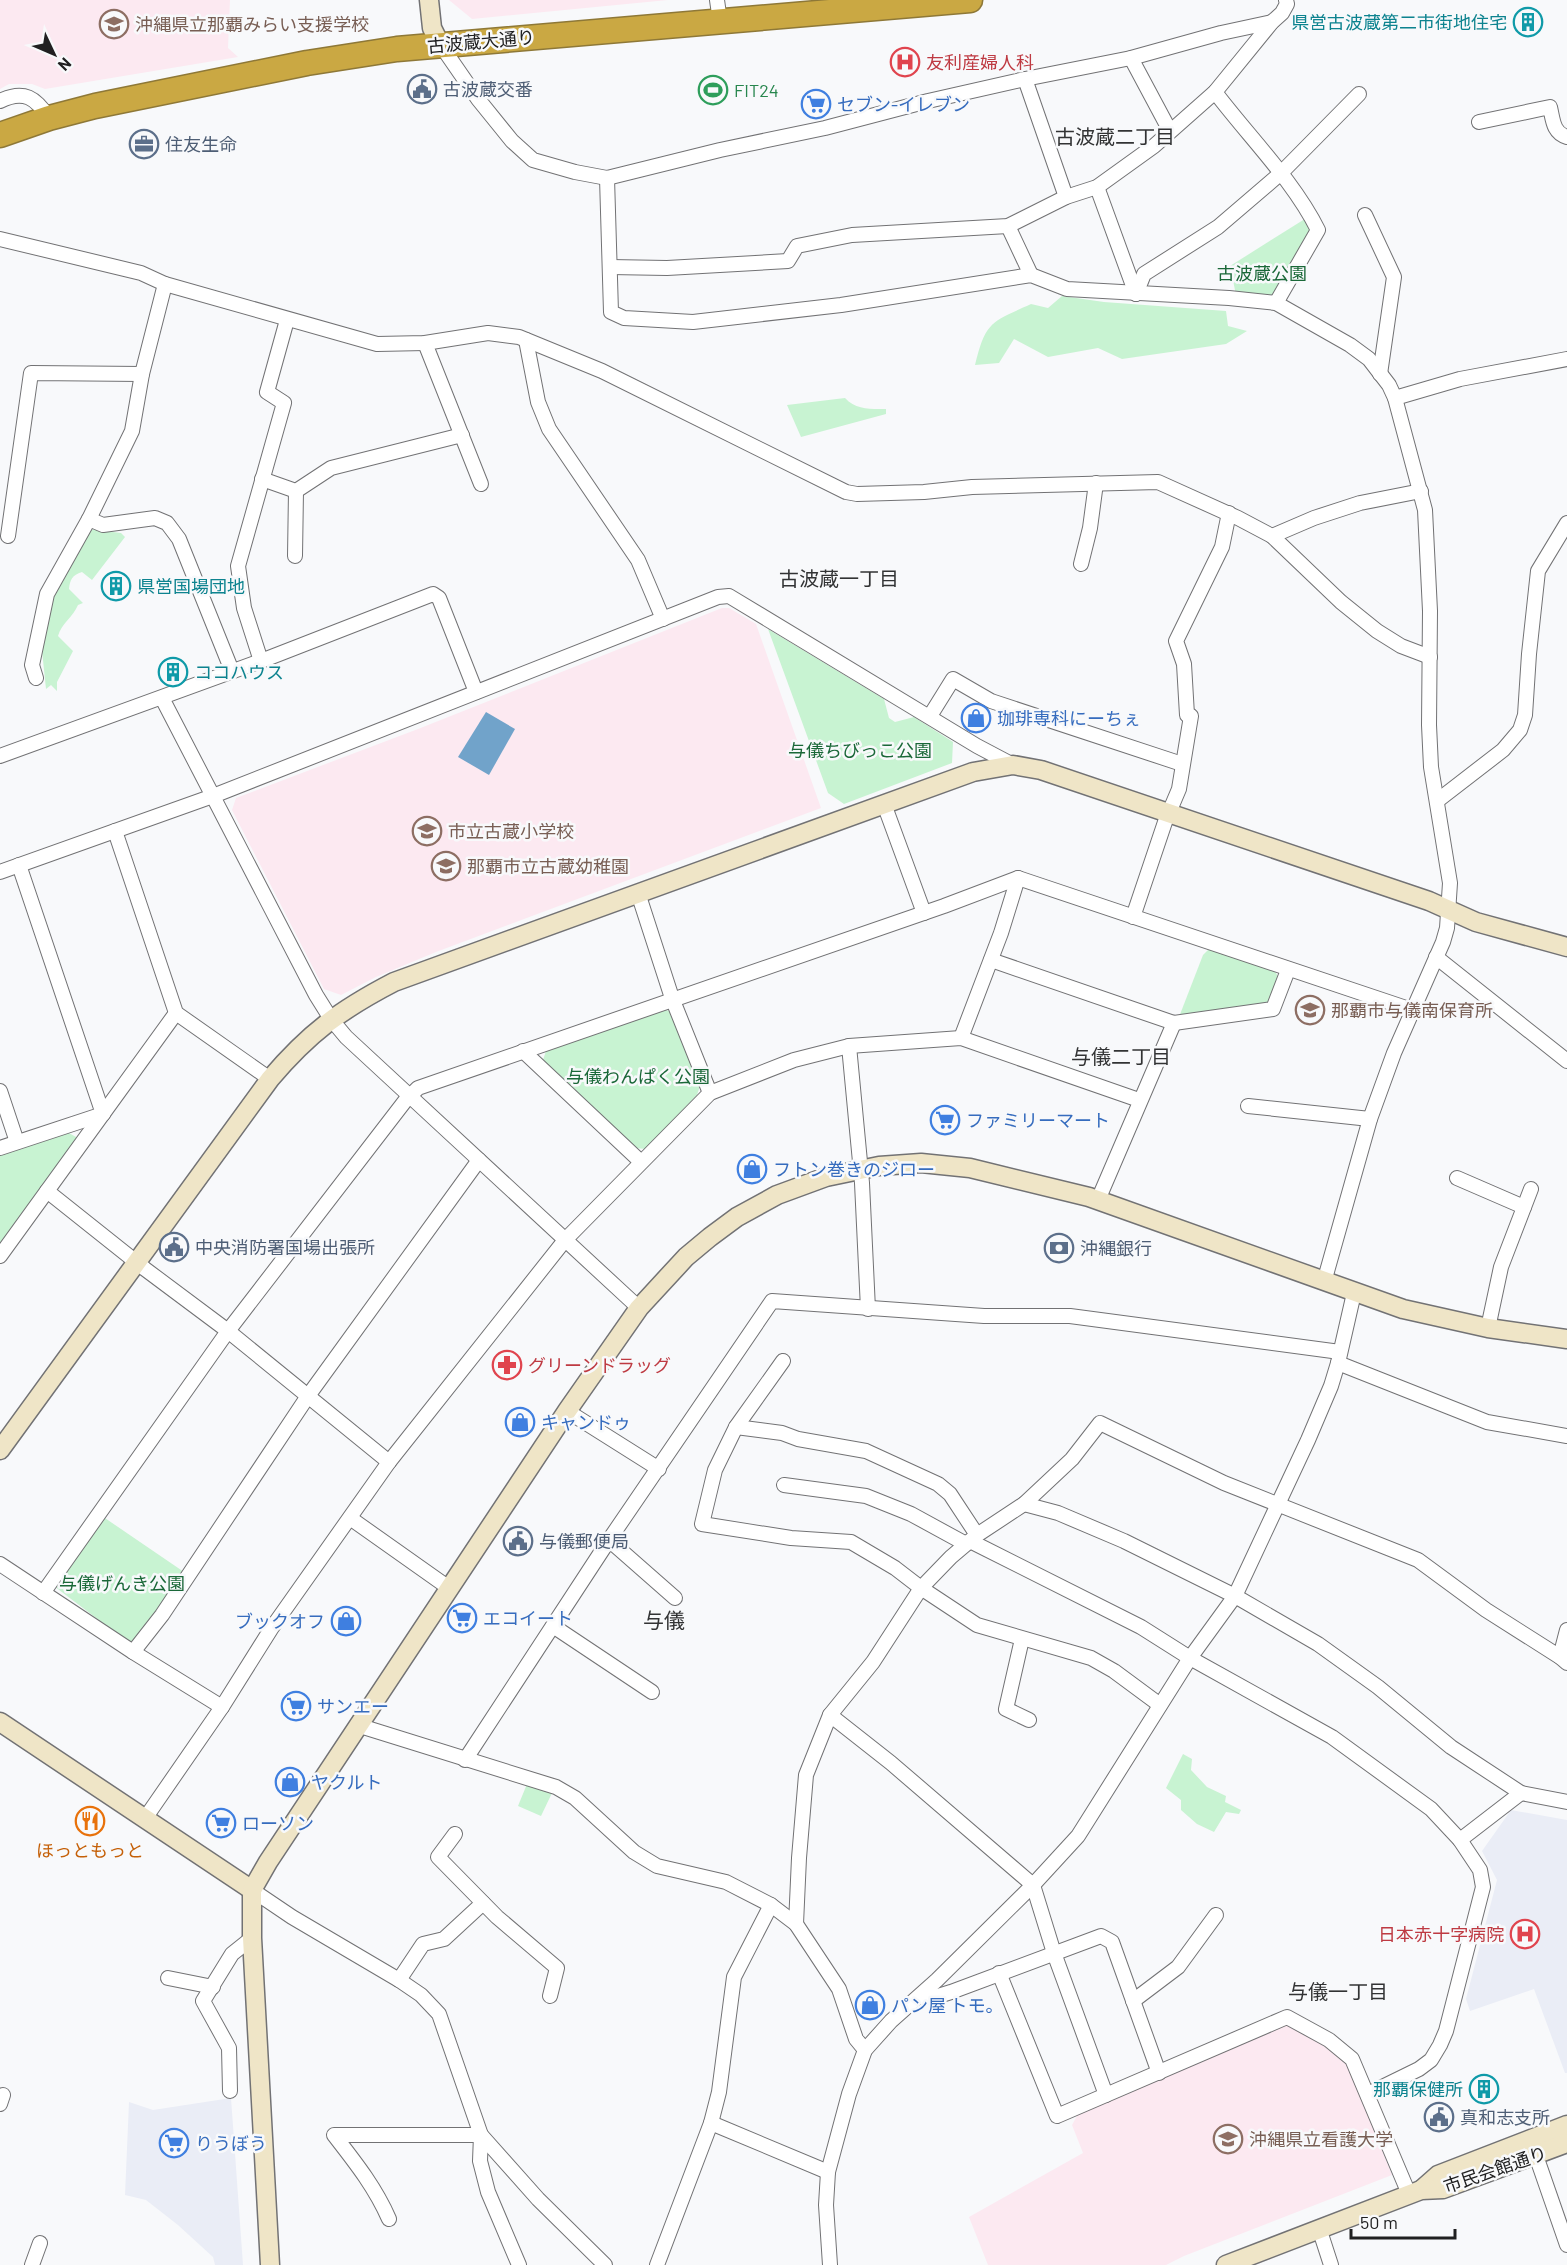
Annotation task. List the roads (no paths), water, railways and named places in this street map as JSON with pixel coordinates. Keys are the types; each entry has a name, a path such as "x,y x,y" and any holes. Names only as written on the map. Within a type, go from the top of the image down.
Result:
{"highway":[{"name":"古波蔵大通り","path":"0,135 49,118 95,106 307,63 440,44 718,10 970,0"}],"street":[{"path":"429,0 432,28 440,44 484,107 512,141 533,160 607,178 1025,79 1131,58 1221,33 1272,22"},
{"path":"610,267 668,268 788,261 797,246 852,235 1008,226 1066,197 1097,187 1154,146 1215,92 1272,22 1282,13 1287,4 1286,0"},
{"path":"1131,58 1170,131"},
{"path":"1025,79 1066,197"},
{"path":"1215,92 1281,173 1318,230 1276,303"},
{"path":"1136,294 1144,274 1218,227 1281,173 1359,94"},
{"path":"0,101 14,96 31,98 38,102 49,118"},
{"path":"1479,122 1550,107 1556,130 1560,135 1567,137"},
{"path":"607,178 611,312 624,318 693,321 841,305 1031,275 1067,289 1229,298 1276,303 1350,345 1369,359 1380,374 1395,398 1421,490 1427,525 1431,767 1450,883 1449,909 1447,928 1394,1053 1370,1119 1324,1282"},
{"path":"1097,187 1136,294"},
{"path":"1365,215 1394,277 1380,374"},
{"path":"1008,226 1031,275"},
{"path":"0,239 141,273 165,284 376,344 425,343 488,333 519,337 602,371 846,492 890,493 972,487 1158,482 1229,513 1272,536 1341,602 1377,631 1401,646 1430,657"},
{"path":"36,678 32,665 47,594 89,519 132,431 142,374 165,284"},
{"path":"261,661 244,608 238,566 284,403 267,392 287,320"},
{"path":"526,340 538,402 549,429 638,560 663,619"},
{"path":"425,343 482,484"},
{"path":"1395,398 1460,379 1567,359"},
{"path":"8,536 31,373 142,374"},
{"path":"296,491 331,468 462,435"},
{"path":"262,479 296,491"},
{"path":"1081,564 1090,528 1096,483"},
{"path":"1272,536 1314,518 1360,503 1421,490"},
{"path":"295,556 296,491"},
{"path":"1133,917 1179,789 1189,716 1184,664 1176,641 1222,547 1229,513"},
{"path":"89,519 103,525 155,518 167,523 179,539 232,671"},
{"path":"1437,801 1503,750 1520,730 1525,715 1538,571 1567,523"},
{"path":"0,756 261,661 433,594 439,598 476,692"},
{"path":"0,872 213,796 718,597 729,596 977,746 1013,765 1041,770 1169,813 1449,909 1476,922 1567,947"},
{"path":"930,716 952,679 991,701 1182,764"},
{"path":"162,698 316,995 331,1019 346,1037 639,1308"},
{"path":"972,772 979,762 980,753 977,746"},
{"path":"0,1450 270,1079 299,1047 331,1019 394,982 972,772 1013,765"},
{"path":"884,804 924,913"},
{"path":"115,831 176,1013 270,1079"},
{"path":"19,865 103,1114"},
{"path":"961,1038 991,960 1018,879"},
{"path":"44,1593 228,1331 409,1096 418,1088 1018,879 1412,1010"},
{"path":"638,893 672,998 710,1093"},
{"path":"1436,957 1567,1061"},
{"path":"991,960 1174,1023 1273,1009 1288,970"},
{"path":"0,1256 176,1013"},
{"path":"1098,1200 1174,1023"},
{"path":"146,1817 222,1707 271,1629 389,1462 565,1240 710,1093 794,1060 849,1046 961,1038 1139,1100"},
{"path":"849,1046 860,1169 868,1309"},
{"path":"523,1051 640,1162"},
{"path":"0,1091 17,1142"},
{"path":"1248,1106 1370,1119"},
{"path":"0,1148 103,1114"},
{"path":"133,1652 162,1615 308,1396 478,1160"},
{"path":"270,2265 252,1938 252,1890 357,1725 567,1411 639,1308 686,1257 722,1227 743,1213 800,1185 860,1169 921,1164 961,1166 1020,1178 1098,1200 1354,1293 1411,1311 1488,1328 1567,1339"},
{"path":"1457,1179 1524,1207"},
{"path":"1488,1328 1502,1267 1531,1189"},
{"path":"47,1191 228,1331 389,1462"},
{"path":"830,2265 826,2205 828,2172 849,2094 865,2050 891,2021 919,1997 1033,1885 1078,1836 1190,1658 1235,1596 1308,1440 1339,1358 1354,1293"},
{"path":"465,1760 609,1540 772,1301 1014,1317 1070,1316 1339,1358 1487,1422 1567,1436"},
{"path":"783,1360 736,1427 715,1470 702,1524 791,1538 851,1542 895,1568 977,1625 1091,1658 1114,1671 1160,1706"},
{"path":"567,1411 659,1468"},
{"path":"796,1924 806,1775 830,1715 843,1696 873,1662 921,1588 971,1540 1024,1504 1072,1459 1100,1423 1277,1506 1390,1547 1418,1560 1486,1610 1564,1660 1567,1630"},
{"path":"736,1427 866,1451 938,1484 950,1494 971,1540"},
{"path":"784,1485 866,1496 971,1540 1141,1627 1190,1658 1332,1737 1431,1809 1460,1840 1479,1869 1484,1887 1446,2031 1431,2060 1405,2077 1368,2094"},
{"path":"1024,1504 1058,1513 1124,1541 1235,1596 1318,1644 1378,1687 1451,1747 1521,1793 1567,1802"},
{"path":"350,1518 450,1588"},
{"path":"609,1540 675,1598"},
{"path":"0,1563 133,1652 222,1707"},
{"path":"553,1626 652,1692"},
{"path":"1022,1639 1005,1709 1029,1720"},
{"path":"830,1715 891,1763 1033,1885 1054,1953 1106,2095"},
{"path":"1,1724 146,1817 292,1917 421,1995 439,2014 481,2135 480,2161 488,2192 519,2265"},
{"path":"357,1725 556,1787 574,1798 634,1852 657,1866 726,1882 771,1905 796,1924 838,1989 856,2039 865,2050"},
{"path":"1460,1840 1521,1793"},
{"path":"455,1834 438,1857 483,1903 557,1968 550,1996"},
{"path":"399,1980 423,1944 444,1939 483,1903"},
{"path":"657,2265 711,2123 719,2092 734,1977 771,1905"},
{"path":"1133,2001 1178,1967 1216,1915"},
{"path":"919,1997 951,1992 1101,1936 1112,1942 1159,2073"},
{"path":"230,2091 229,2048 203,2001 232,1954 252,1938"},
{"path":"999,1973 1057,2116 1287,2017 1329,2040 1352,2059 1415,2192"},
{"path":"168,1977 213,1986"},
{"path":"711,2123 828,2172"},
{"name":"市民会館通り","path":"1226,2265 1415,2192 1443,2189 1533,2147 1567,2126"},
{"path":"389,2218 366,2176 334,2135 481,2135 538,2199 605,2265"},
{"name":"市民会館通り","path":"1533,2147 1567,2144"},
{"path":"1533,2147 1567,2246"},
{"path":"1319,2228 1331,2265"},
{"path":"32,2265 40,2242"}],"water":[{"path":"486,712 515,729 489,775 458,757"}],"place":[{"name":"県営古波蔵第二市街地住宅","path":"1528,22"},
{"name":"沖縄県立那覇みらい支援学校","path":"114,24"},
{"name":"友利産婦人科","path":"905,62"},
{"name":"古波蔵交番","path":"422,89"},
{"name":"FIT24","path":"713,90"},
{"name":"セブン-イレブン","path":"816,104"},
{"name":"住友生命","path":"144,144"},
{"name":"県営国場団地","path":"116,586"},
{"name":"ココハウス","path":"173,672"},
{"name":"珈琲専科にーちぇ","path":"976,718"},
{"name":"市立古蔵小学校","path":"427,831"},
{"name":"那覇市立古蔵幼稚園","path":"446,866"},
{"name":"那覇市与儀南保育所","path":"1310,1010"},
{"name":"ファミリーマート","path":"945,1120"},
{"name":"フトン巻きのジロー","path":"752,1169"},
{"name":"中央消防署国場出張所","path":"174,1247"},
{"name":"沖縄銀行","path":"1059,1248"},
{"name":"グリーンドラッグ","path":"507,1365"},
{"name":"キャンドゥ","path":"520,1422"},
{"name":"与儀郵便局","path":"518,1541"},
{"name":"エコイート","path":"462,1618"},
{"name":"ブックオフ","path":"346,1621"},
{"name":"サンエー","path":"296,1706"},
{"name":"ヤクルト","path":"290,1782"},
{"name":"ほっともっと","path":"90,1821"},
{"name":"ローソン","path":"221,1823"},
{"name":"日本赤十字病院","path":"1525,1934"},
{"name":"パン屋 トモ。","path":"870,2005"},
{"name":"那覇保健所","path":"1484,2089"},
{"name":"真和志支所","path":"1439,2117"},
{"name":"沖縄県立看護大学","path":"1228,2139"},
{"name":"りうぼう","path":"174,2143"}],"district":[{"name":"古波蔵二丁目","path":"1115,136"},
{"name":"古波蔵一丁目","path":"839,578"},
{"name":"与儀二丁目","path":"1121,1056"},
{"name":"与儀","path":"664,1619"},
{"name":"与儀一丁目","path":"1338,1991"}],"park label":[{"name":"古波蔵公園","path":"1262,273"},
{"name":"与儀ちびっこ公園","path":"860,750"},
{"name":"与儀わんぱく公園","path":"638,1076"},
{"name":"与儀げんき公園","path":"122,1583"}]}
